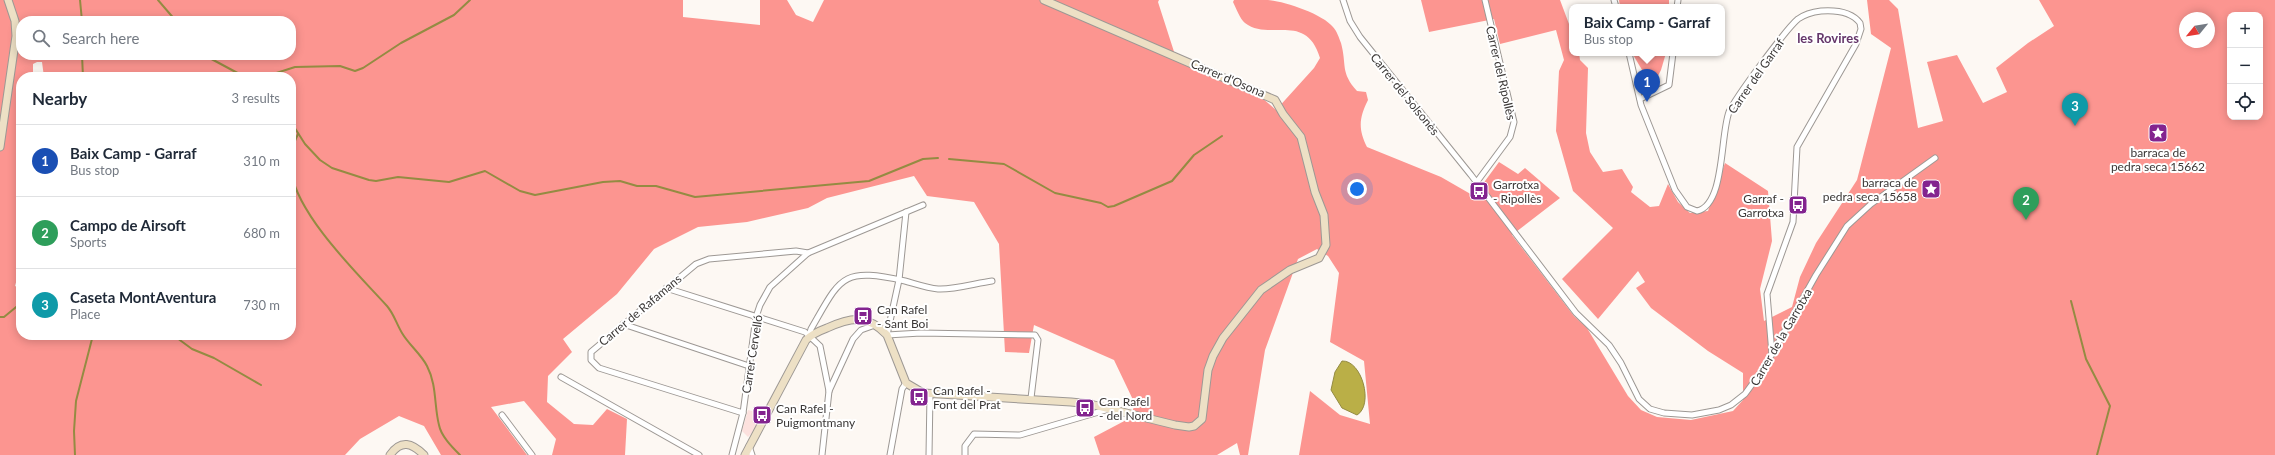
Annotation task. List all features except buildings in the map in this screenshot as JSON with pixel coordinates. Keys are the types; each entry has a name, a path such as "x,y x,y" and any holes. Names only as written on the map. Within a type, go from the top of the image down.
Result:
{"street":[{"path":"0,147 16,36 14,16 8,0"},
{"name":"Carrer d'Osona","path":"1044,0 1276,100 1283,114 1301,137 1315,192 1324,216 1326,245 1319,258 1290,270 1269,283 1254,298 1224,338 1211,363 1204,412 1199,422 1189,427 1184,427 1109,409"},
{"name":"Carrer del Solsonès","path":"1343,0 1350,21 1360,37 1476,183"},
{"name":"Carrer del Ripollès","path":"1476,183 1510,137 1514,122 1485,0"},
{"name":"Carrer del Garraf","path":"1640,99 1641,106 1675,190 1687,207 1692,210 1702,210 1712,200 1715,190 1730,110 1791,27 1797,20 1807,14 1830,10 1852,15 1860,22 1861,29 1856,44 1797,148 1793,222 1767,294 1772,354"},
{"path":"1630,56 1640,99 1669,86 1673,56"},
{"name":"Carrer de la Garrotxa","path":"1476,183 1571,307 1609,345 1624,368 1639,399 1650,409 1669,414 1692,415 1725,408 1738,400 1751,388 1772,354 1816,275 1847,226 1871,204 1935,158"},
{"name":"Carrer Cervelló","path":"732,455 743,413 756,317 760,305 770,288 780,276 808,253 923,205"},
{"path":"887,335 899,280 906,212"},
{"name":"Carrer de Rafamans","path":"743,413 599,368 591,360 591,352 696,264 709,259 796,251 808,253"},
{"path":"745,455 801,347 809,336 810,329 834,289 844,279 852,276 868,275 938,289 992,281"},
{"path":"666,288 805,332 820,346 829,391 822,455"},
{"path":"809,336 858,318 875,325 887,335 906,383 917,391 930,394 1031,398 1070,402 1109,409"},
{"path":"623,324 749,366"},
{"path":"829,391 853,339 862,330 875,325"},
{"path":"887,335 921,333 1035,335 1038,340 1031,398"},
{"path":"561,377 699,455"},
{"path":"890,455 902,388 906,383"},
{"path":"929,455 930,394"},
{"path":"965,455 964,446 974,434 1020,435 1109,409"},
{"path":"502,415 532,455"},
{"path":"390,455 399,445 406,443 412,445 424,455"},
{"path":"749,446 752,455"}],"shaded area":[{"path":"0,0 683,0 683,17 760,25 760,0 787,0 796,15 813,22 824,0 1159,0 1158,2 1177,61 1246,84 1276,110 1314,68 1320,58 1314,44 1306,35 1296,31 1265,30 1255,28 1243,21 1233,2 1234,0 1268,0 1284,3 1321,17 1336,30 1343,51 1348,79 1357,91 1366,92 1368,100 1361,118 1361,129 1367,147 1441,177 1474,196 1499,162 1518,174 1525,168 1560,198 1512,235 1574,316 1587,328 1628,396 1641,410 1657,417 1691,420 1733,411 1743,400 1743,373 1708,351 1651,308 1636,288 1645,282 1638,271 1598,319 1562,279 1613,228 1573,191 1556,131 1559,71 1564,60 1556,30 1500,44 1494,19 1429,32 1421,0 1560,0 1569,24 1569,56 1579,56 1580,60 1588,68 1586,133 1590,152 1603,172 1622,169 1633,187 1631,192 1650,207 1659,206 1668,184 1678,202 1690,213 1708,211 1725,163 1768,191 1772,241 1760,289 1764,321 1792,307 1800,277 1816,243 1857,180 1891,48 1871,34 1867,0 1889,0 1898,9 1918,128 1943,121 1927,62 1957,55 1983,103 2007,92 1996,68 2028,43 2054,26 2039,0 2275,0 2275,455 1299,455 1310,391 1340,415 1370,424 1364,361 1330,342 1339,273 1328,256 1317,249 1298,259 1265,350 1248,455 1240,455 1237,443 1217,455 1100,455 1094,437 1130,418 1135,404 1114,360 1034,325 1029,353 1005,352 999,244 974,202 927,196 914,176 827,198 808,208 747,222 698,227 654,249 617,294 563,339 572,352 548,376 547,402 574,424 593,425 607,409 627,419 625,455 552,455 556,439 524,401 491,407 527,455 441,455 424,426 399,416 360,439 345,455 0,455"},
{"path":"1619,0 1669,0 1669,4 1620,4"},
{"path":"1634,56 1665,56 1657,78 1648,80"},
{"path":"1342,361 1349,363 1355,368 1360,375 1363,384 1365,402 1362,410 1357,415 1342,408 1331,390 1335,372"},
{"path":"748,410 763,414 754,431 748,437 742,431"}],"waterway":[{"path":"80,0 82,16"},
{"path":"158,0 172,16"},
{"path":"280,72 295,67 340,66 355,71 363,68 401,43 454,15 470,0"},
{"path":"82,60 83,72"},
{"path":"213,60 236,72"},
{"path":"296,130 305,144 320,160 332,168 369,180 376,181 398,177 449,182 485,171 520,191 535,195 603,182 620,181 637,186 656,186 695,197 869,181 923,159 938,158"},
{"path":"296,138 298,134"},
{"path":"949,159 1004,164 1055,193 1101,203 1108,207 1114,206 1172,181 1194,155 1222,136"},
{"path":"296,189 305,207 331,244 389,309 405,337 427,366 434,388 437,418 440,429 447,441 460,455"},
{"path":"2071,301 2086,359 2110,406 2097,455"},
{"path":"0,317 4,317 16,307"},
{"path":"75,455 74,431 76,401 92,340"},
{"path":"180,340 192,349 214,358 261,385"}],"place":[{"name":"Baix Camp - Garraf","path":"1647,102"},
{"name":"Caseta MontAventura","path":"2075,126"},
{"name":"barraca de pedra seca 15662","path":"2158,133"},
{"name":"barraca de pedra seca 15658","path":"1931,189"},
{"name":"Garrotxa - Ripollès","path":"1479,191"},
{"name":"Garraf - Garrotxa","path":"1798,205"},
{"name":"Campo de Airsoft","path":"2026,220"},
{"name":"Can Rafel - Sant Boi","path":"863,316"},
{"name":"Can Rafel - Font del Prat","path":"919,397"},
{"name":"Can Rafel - del Nord","path":"1085,408"},
{"name":"Can Rafel - Puigmontmany","path":"762,415"}],"district":[{"name":"les Rovires","path":"1828,38"}]}
